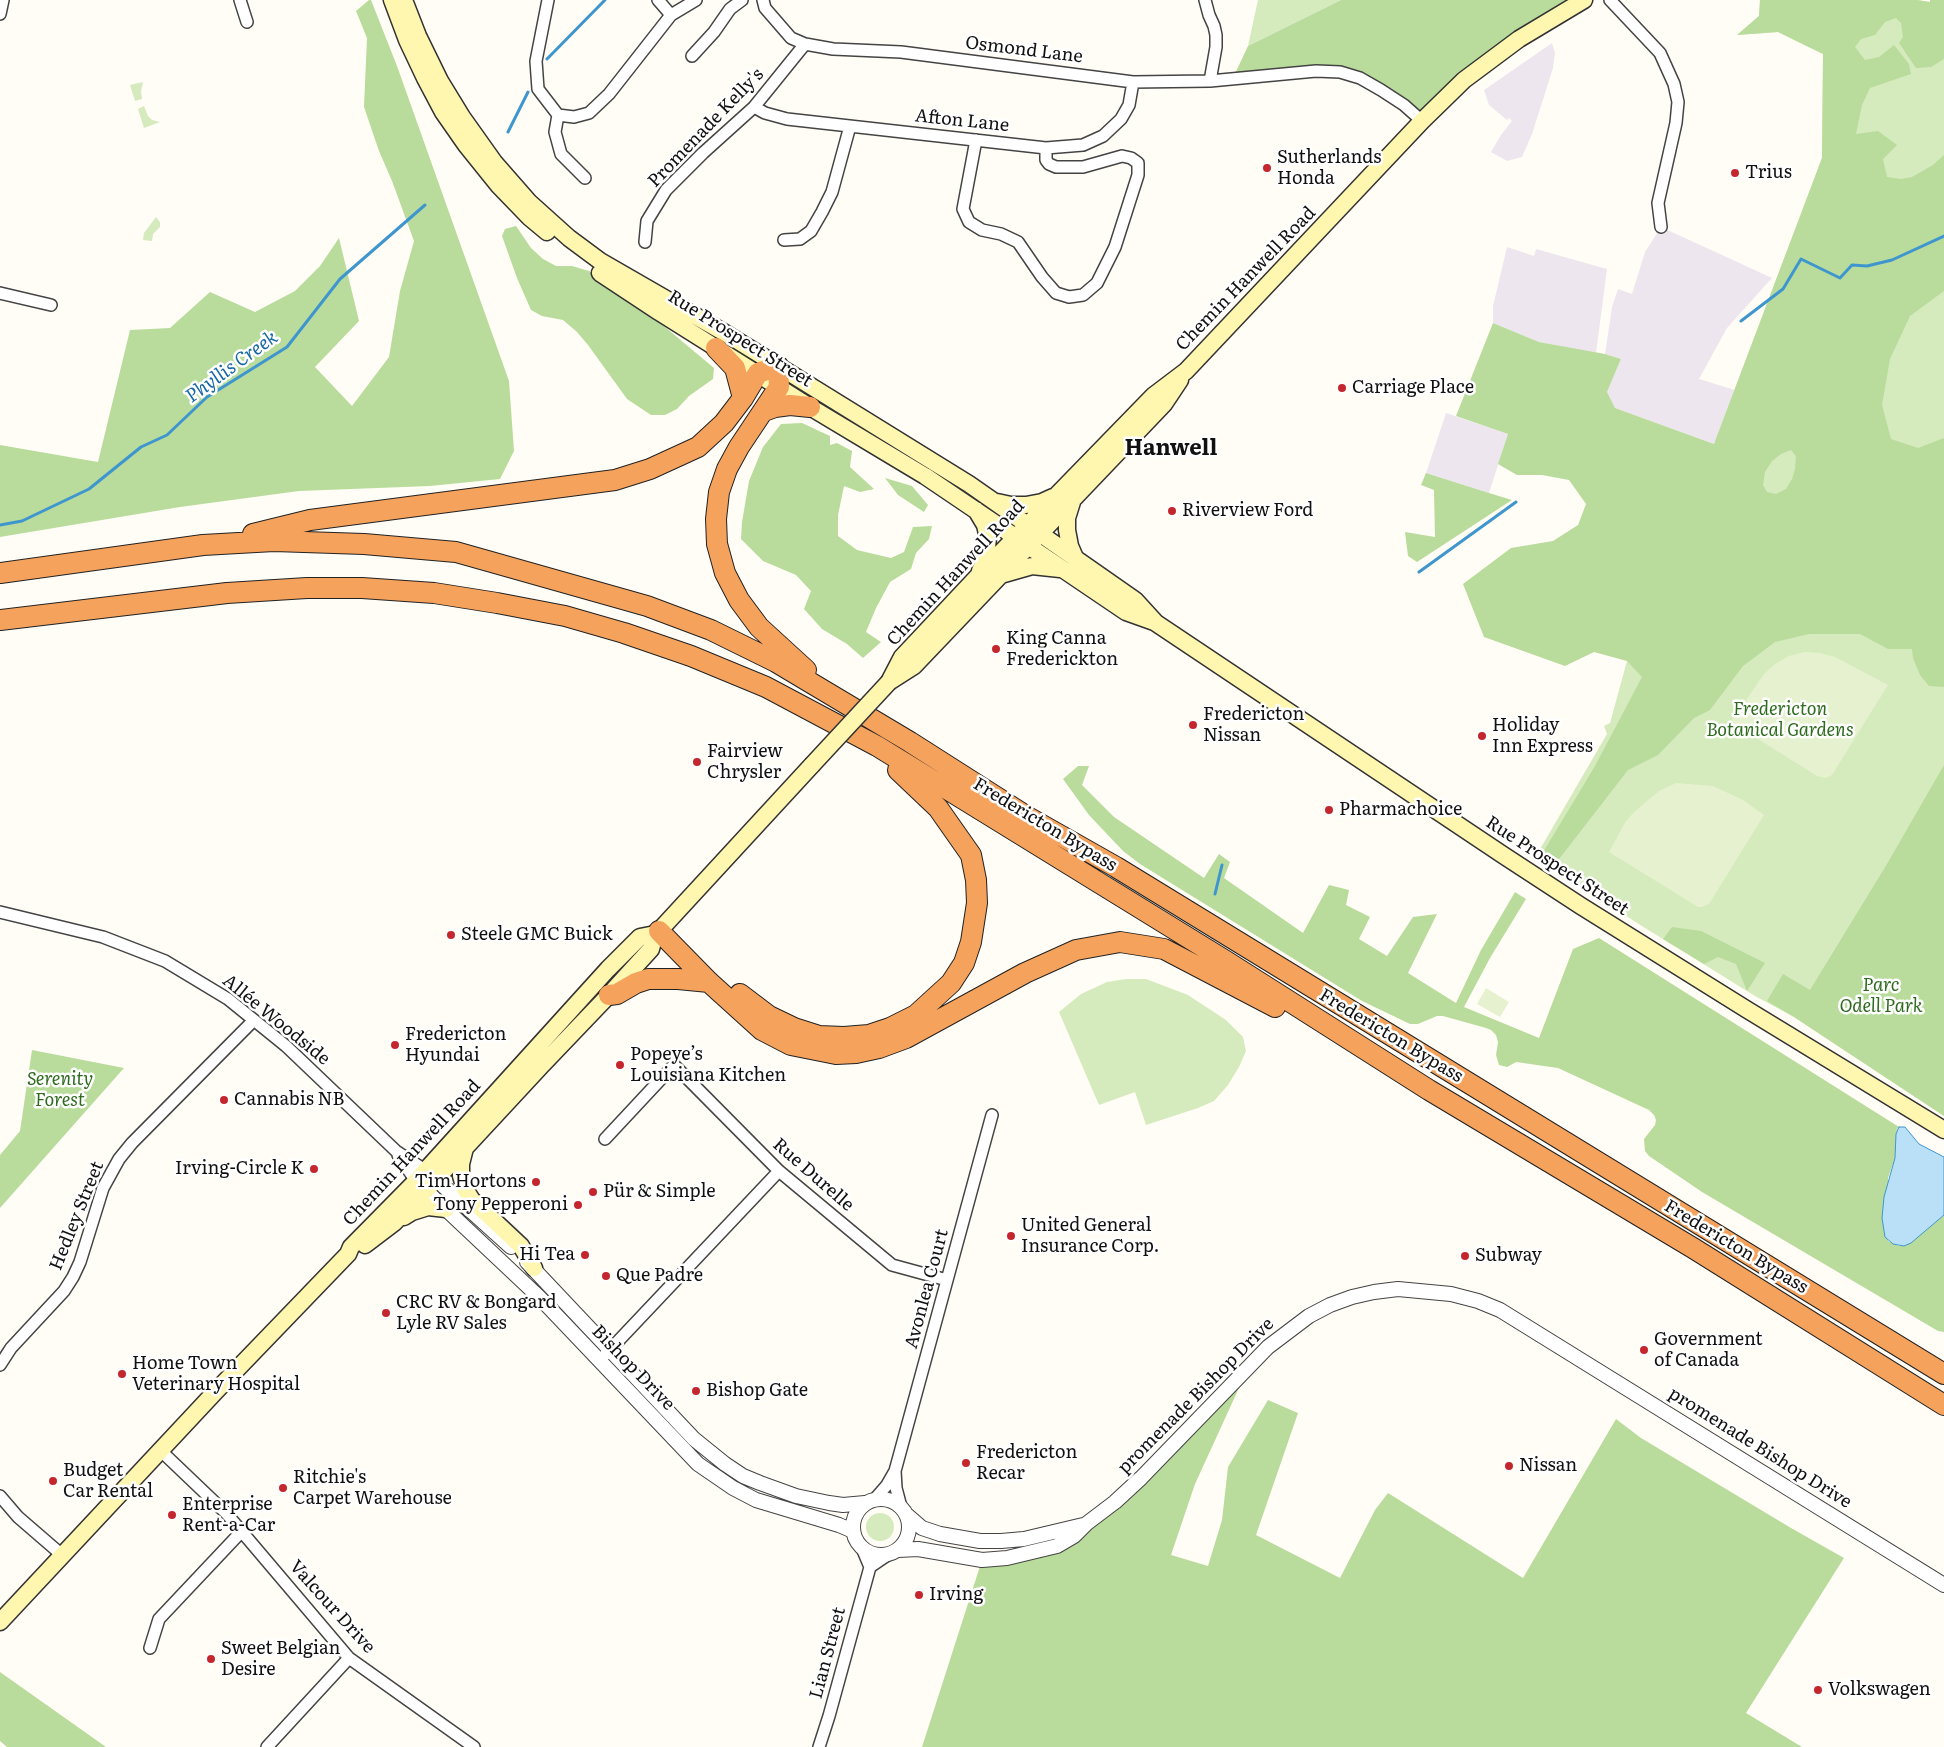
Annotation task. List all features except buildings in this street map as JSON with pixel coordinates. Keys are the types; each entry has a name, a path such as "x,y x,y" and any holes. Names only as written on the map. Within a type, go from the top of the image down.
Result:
{"highway":[{"path":"716,348 735,368 743,398"},
{"path":"203,545 310,520 615,480 650,469 698,447 724,423 743,398 758,373 778,366 779,387 726,469 716,519 717,544 728,580 739,600 759,627 838,698"},
{"path":"764,411 790,405 810,407"},
{"path":"0,573 203,545 274,541 364,544 456,552 590,588 702,626 776,662 838,698"},
{"name":"Fredericton Bypass","path":"0,620 228,593 306,588 362,588 434,593 565,616 624,633 691,656 766,688 876,746 1429,1090 1693,1248 1944,1405"},
{"name":"Fredericton Bypass","path":"838,698 1026,816 1116,867 1944,1374"},
{"path":"661,929 714,971 749,1002 769,1016 794,1028 819,1036 844,1037 869,1034 890,1028 922,1010 951,984 964,963 971,942 977,903 976,880 971,856 956,832 938,808 876,746"},
{"path":"661,929 708,982 762,1030 791,1045 836,1054 856,1053 879,1048 906,1038 1026,973 1076,950 1120,942 1164,949 1187,960 1429,1090"},
{"path":"609,995 617,994 636,983 648,979 708,982"}],"main road":[{"name":"Rue Prospect Street","path":"392,0 407,40 425,78 443,112 466,146 528,217 561,245 659,312 810,407 925,476 976,510 1028,535 1070,565 1135,600 1156,622 1587,910 1944,1130"},
{"name":"Rue Prospect Street","path":"404,0 436,74 462,117 494,162 530,202 569,238 600,261 725,333 995,501 1028,535"},
{"name":"Chemin Hanwell Road","path":"889,682 902,657 978,576 1028,535 1164,404 1186,371 1422,121 1464,80 1511,45 1584,0"},
{"path":"995,501 1011,505 1026,505 1065,498 1070,546 1070,565 1032,566 1020,568 999,576"},
{"path":"976,510 985,525 988,538 986,557 978,576"},
{"name":"Chemin Hanwell Road","path":"62,1555 307,1294 348,1254 351,1247 465,1148 651,949 661,929 889,682 914,666 999,576 1028,535"},
{"name":"Chemin Hanwell Road","path":"348,1254 356,1252 394,1223 426,1180 608,969 640,937 661,929"},
{"path":"465,1148 461,1164 461,1176 465,1189 472,1200 521,1246 534,1268"},
{"path":"394,1223 422,1209 438,1208 446,1210"},
{"path":"0,1622 62,1555"}],"street":[{"path":"0,14 3,0"},
{"path":"240,0 246,22"},
{"path":"548,0 536,61 538,89 558,115 574,117 589,113 609,94 671,15 696,0"},
{"path":"658,0 671,15"},
{"path":"692,56 714,32 730,9 742,0"},
{"path":"763,0 766,8 791,38 805,44"},
{"path":"1205,0 1216,35 1210,80"},
{"path":"1610,0 1660,53 1674,84 1678,102 1676,122 1658,203 1661,227"},
{"name":"Osmond Lane","path":"805,44 833,49 901,52 1133,82 1210,80 1340,72 1360,78 1381,90 1404,105 1422,121"},
{"name":"Promenade Kelly's","path":"646,242 647,221 666,190 702,153 754,107 805,44"},
{"name":"Afton Lane","path":"754,107 787,119 1046,148 1083,144 1103,136 1120,120 1129,105 1133,82"},
{"path":"558,115 555,132 561,154 586,178"},
{"path":"784,240 800,239 811,231 822,212 832,192 850,126"},
{"path":"976,140 963,208 969,222 982,230 1000,234 1018,242 1042,277 1056,293 1069,297 1083,294 1096,283 1115,247 1138,175 1138,163 1131,158 1122,156 1082,167 1056,167 1049,164 1046,160 1046,148"},
{"path":"0,293 51,305"},
{"name":"Allée Woodside","path":"0,912 104,937 165,962 228,999 299,1058 426,1180"},
{"name":"Hedley Street","path":"0,1364 11,1348 64,1291 73,1277 80,1262 103,1188 119,1158 254,1020"},
{"name":"Rue Durelle","path":"605,1139 674,1065 780,1171 892,1265 948,1280"},
{"name":"Avonlea Court","path":"870,1502 887,1485 895,1471 992,1115"},
{"path":"599,1361 780,1171"},
{"name":"Bishop Drive","path":"426,1180 446,1210 539,1297 698,1464 714,1476 756,1500 839,1525 853,1532"},
{"name":"Bishop Drive","path":"426,1180 534,1268 694,1440 708,1452 743,1476 776,1490 843,1505 870,1502"},
{"name":"promenade Bishop Drive","path":"1086,1524 1115,1502 1141,1478 1268,1347 1309,1316 1330,1305 1374,1292 1398,1289 1422,1290 1451,1294 1478,1301 1500,1310 1944,1585"},
{"name":"Valcour Drive","path":"160,1450 242,1532 350,1658 474,1747"},
{"name":"Avonlea Court","path":"895,1471 896,1488 904,1511"},
{"path":"0,1496 18,1517 62,1555"},
{"path":"884,1499 893,1501 922,1528 940,1534 980,1541 1001,1542 1024,1539 1086,1524 1074,1536 1057,1546 1006,1558 982,1560 918,1549 880,1555 870,1553 856,1541 853,1532 855,1516 870,1502 884,1499"},
{"path":"862,1548 870,1567 905,1543 909,1524 904,1511"},
{"path":"150,1648 159,1619 242,1532"},
{"name":"Lian Street","path":"819,1747 824,1735 870,1567"},
{"path":"267,1747 350,1658"}],"shaded area":[{"path":"1552,43 1555,53 1553,68 1532,134 1522,157 1507,161 1491,152 1512,121 1509,118 1507,120 1489,105 1484,90"},
{"path":"1661,227 1772,278 1727,328 1699,379 1735,390 1714,444 1615,408 1607,392 1621,359 1605,354 1612,307 1618,289 1632,294 1645,252"},
{"path":"1507,247 1534,256 1536,249 1607,269 1596,353 1539,342 1493,323 1493,306"},
{"path":"1446,413 1508,434 1489,493 1426,473"}],"green space":[{"path":"371,0 397,66 509,381 514,451 500,479 430,486 299,491 180,507 0,537 0,445 98,462 130,330 170,328 210,292 255,312 295,291 320,266 339,238 359,321 315,367 352,406 389,357 400,291 414,241 364,107 367,38 356,11"},
{"path":"1258,0 1341,0 1248,46"},
{"path":"1341,0 1584,0 1422,121 1404,105 1340,72 1233,78 1248,46"},
{"name":"Fredericton Botanical Gardens","path":"1760,0 1917,0 1930,2 1930,0 1944,0 1944,1116 1794,1017 1755,996 1637,923 1536,856 1607,734 1604,726 1610,723 1627,661 1714,444 1822,158 1823,54 1778,32 1737,35 1759,16"},
{"path":"1760,0 1917,0 1930,2 1930,0 1944,0 1944,59 1931,67 1916,68 1899,43 1903,37 1901,23 1896,18 1885,22 1875,35 1861,39 1855,47 1865,60 1879,57 1894,45 1909,64 1911,74 1870,88 1862,105 1856,134 1878,131 1897,145 1883,159 1887,177 1901,179 1912,177 1933,165 1944,155 1944,291 1910,316 1890,359 1882,405 1891,439 1918,448 1944,438 1944,687 1929,686 1920,675 1913,658 1912,649 1888,649 1860,634 1809,634 1775,642 1743,666 1710,710 1694,718 1658,755 1628,770 1556,863 1542,854 1595,766 1642,677 1627,661 1594,652 1565,666 1484,637 1463,584 1511,548 1553,541 1578,525 1586,504 1569,480 1542,475 1517,475 1498,464 1508,434 1456,416 1493,323 1539,342 1605,354 1621,359 1607,392 1615,408 1714,444 1822,158 1823,54 1778,32 1737,35 1759,16","holes":["1791,450 1796,456 1792,479 1786,489 1776,494 1767,492 1763,485 1765,472 1772,461 1781,454"]},
{"path":"143,82 142,99 135,101 130,85"},
{"path":"144,106 152,120 160,122 144,128 138,109"},
{"path":"156,217 160,222 160,227 153,234 152,241 143,240 144,233"},
{"path":"516,226 531,248 543,259 556,266 572,266 589,271 659,322 714,368 713,379 689,396 677,409 665,415 651,415 627,399 577,332 563,320 542,316 531,310 502,236 505,229"},
{"path":"802,423 830,436 830,445 837,443 852,451 850,467 874,489 860,492 844,486 838,515 838,536 857,550 891,558 904,552 913,527 932,526 929,539 916,553 911,569 890,582 876,608 866,632 881,642 863,658 847,644 822,629 804,609 811,591 796,575 763,561 741,539 749,481 763,447 781,424"},
{"path":"1426,473 1512,500 1417,562 1408,556 1405,532 1435,537 1434,490 1421,485"},
{"path":"885,478 912,486 928,505 924,512 898,495"},
{"path":"1805,652 1835,657 1888,685 1832,775 1826,778 1817,776 1731,722 1764,674 1775,664 1789,656"},
{"name":"Parc Odell Park","path":"1944,765 1944,1116 1767,1001 1783,974 1810,990 1887,864"},
{"path":"1078,766 1089,766 1082,785 1114,817 1204,878 1219,854 1230,862 1224,878 1303,933 1329,885 1349,890 1346,905 1370,917 1359,939 1387,956 1413,917 1437,914 1408,973 1456,1003 1481,950 1515,892 1526,899 1490,958 1464,1007 1539,1038 1573,949 1599,938 1899,1127 1897,1129 1895,1158 1888,1178 1888,1241 1899,1246 1944,1215 1944,1332 1938,1331 1702,1192 1649,1156 1645,1151 1644,1139 1655,1125 1656,1120 1649,1110 1558,1068 1516,1062 1507,1067 1499,1065 1496,1055 1498,1042 1496,1035 1486,1028 1443,1016 1437,1016 1418,1024 1410,1024 1362,1001 1140,864 1123,851 1089,815 1063,779"},
{"path":"1676,783 1713,786 1743,800 1764,815 1709,904 1702,907 1698,907 1609,852 1626,821 1635,811 1659,791"},
{"path":"1672,927 1701,931 1765,963 1747,991 1736,964 1718,957 1704,964 1663,939"},
{"path":"1126,979 1146,979 1188,995 1226,1020 1243,1037 1246,1051 1239,1067 1228,1085 1214,1101 1146,1125 1135,1092 1099,1105 1059,1012 1081,994 1107,982"},
{"path":"1486,988 1509,1002 1500,1017 1477,1004"},
{"name":"Serenity Forest","path":"32,1050 124,1068 0,1208 0,1155 20,1131"},
{"path":"1249,1366 1195,1484 1171,1555 1208,1566 1222,1520 1228,1467 1268,1400 1298,1413 1256,1535 1340,1578 1375,1510 1388,1493 1523,1578 1616,1419 1641,1438 1844,1558 1746,1713 1802,1747 922,1747 982,1560 1074,1536"},
{"path":"880,1513 890,1517 894,1527 890,1537 880,1541 870,1537 866,1527 870,1517"},
{"path":"0,1672 106,1747 7,1747 0,1741"}],"water":[{"path":"1899,1127 1905,1127 1919,1144 1944,1157 1944,1215 1911,1243 1904,1246 1893,1244 1885,1237 1882,1218 1884,1197 1895,1158 1896,1134"}],"waterway":[{"name":"Phyllis Creek","path":"547,59 605,0"},
{"name":"Phyllis Creek","path":"508,132 528,92"},
{"name":"Phyllis Creek","path":"0,525 22,521 89,489 141,447 167,435 207,397 287,347 340,279 425,205"},
{"path":"1741,321 1783,289 1801,259 1840,278 1852,265 1867,266 1892,260 1944,236"},
{"path":"1419,572 1516,502"},
{"path":"1215,894 1222,865"}],"place":[{"name":"Sutherlands Honda","path":"1267,168"},
{"name":"Trius","path":"1735,173"},
{"name":"Carriage Place","path":"1342,388"},
{"name":"Riverview Ford","path":"1172,511"},
{"name":"King Canna Frederickton","path":"996,649"},
{"name":"Fredericton Nissan","path":"1193,725"},
{"name":"Holiday Inn Express","path":"1482,736"},
{"name":"Fairview Chrysler","path":"697,762"},
{"name":"Pharmachoice","path":"1329,810"},
{"name":"Steele GMC Buick","path":"451,935"},
{"name":"Fredericton Hyundai","path":"395,1045"},
{"name":"Popeye’s Louisiana Kitchen","path":"620,1065"},
{"name":"Cannabis NB","path":"224,1100"},
{"name":"Irving-Circle K","path":"314,1169"},
{"name":"Tim Hortons","path":"536,1182"},
{"name":"Pür & Simple","path":"593,1192"},
{"name":"Tony Pepperoni","path":"578,1205"},
{"name":"United General Insurance Corp.","path":"1011,1236"},
{"name":"Hi Tea","path":"585,1255"},
{"name":"Subway","path":"1465,1256"},
{"name":"Que Padre","path":"606,1276"},
{"name":"CRC RV & Bongard Lyle RV Sales","path":"386,1313"},
{"name":"Government of Canada","path":"1644,1350"},
{"name":"Home Town Veterinary Hospital","path":"122,1374"},
{"name":"Bishop Gate","path":"696,1391"},
{"name":"Fredericton Recar","path":"966,1463"},
{"name":"Nissan","path":"1509,1466"},
{"name":"Budget Car Rental","path":"53,1481"},
{"name":"Ritchie's Carpet Warehouse","path":"283,1488"},
{"name":"Enterprise Rent-a-Car","path":"172,1515"},
{"name":"Irving","path":"919,1595"},
{"name":"Sweet Belgian Desire","path":"211,1659"},
{"name":"Volkswagen","path":"1818,1690"}],"district":[{"name":"Hanwell","path":"1171,449"}]}
